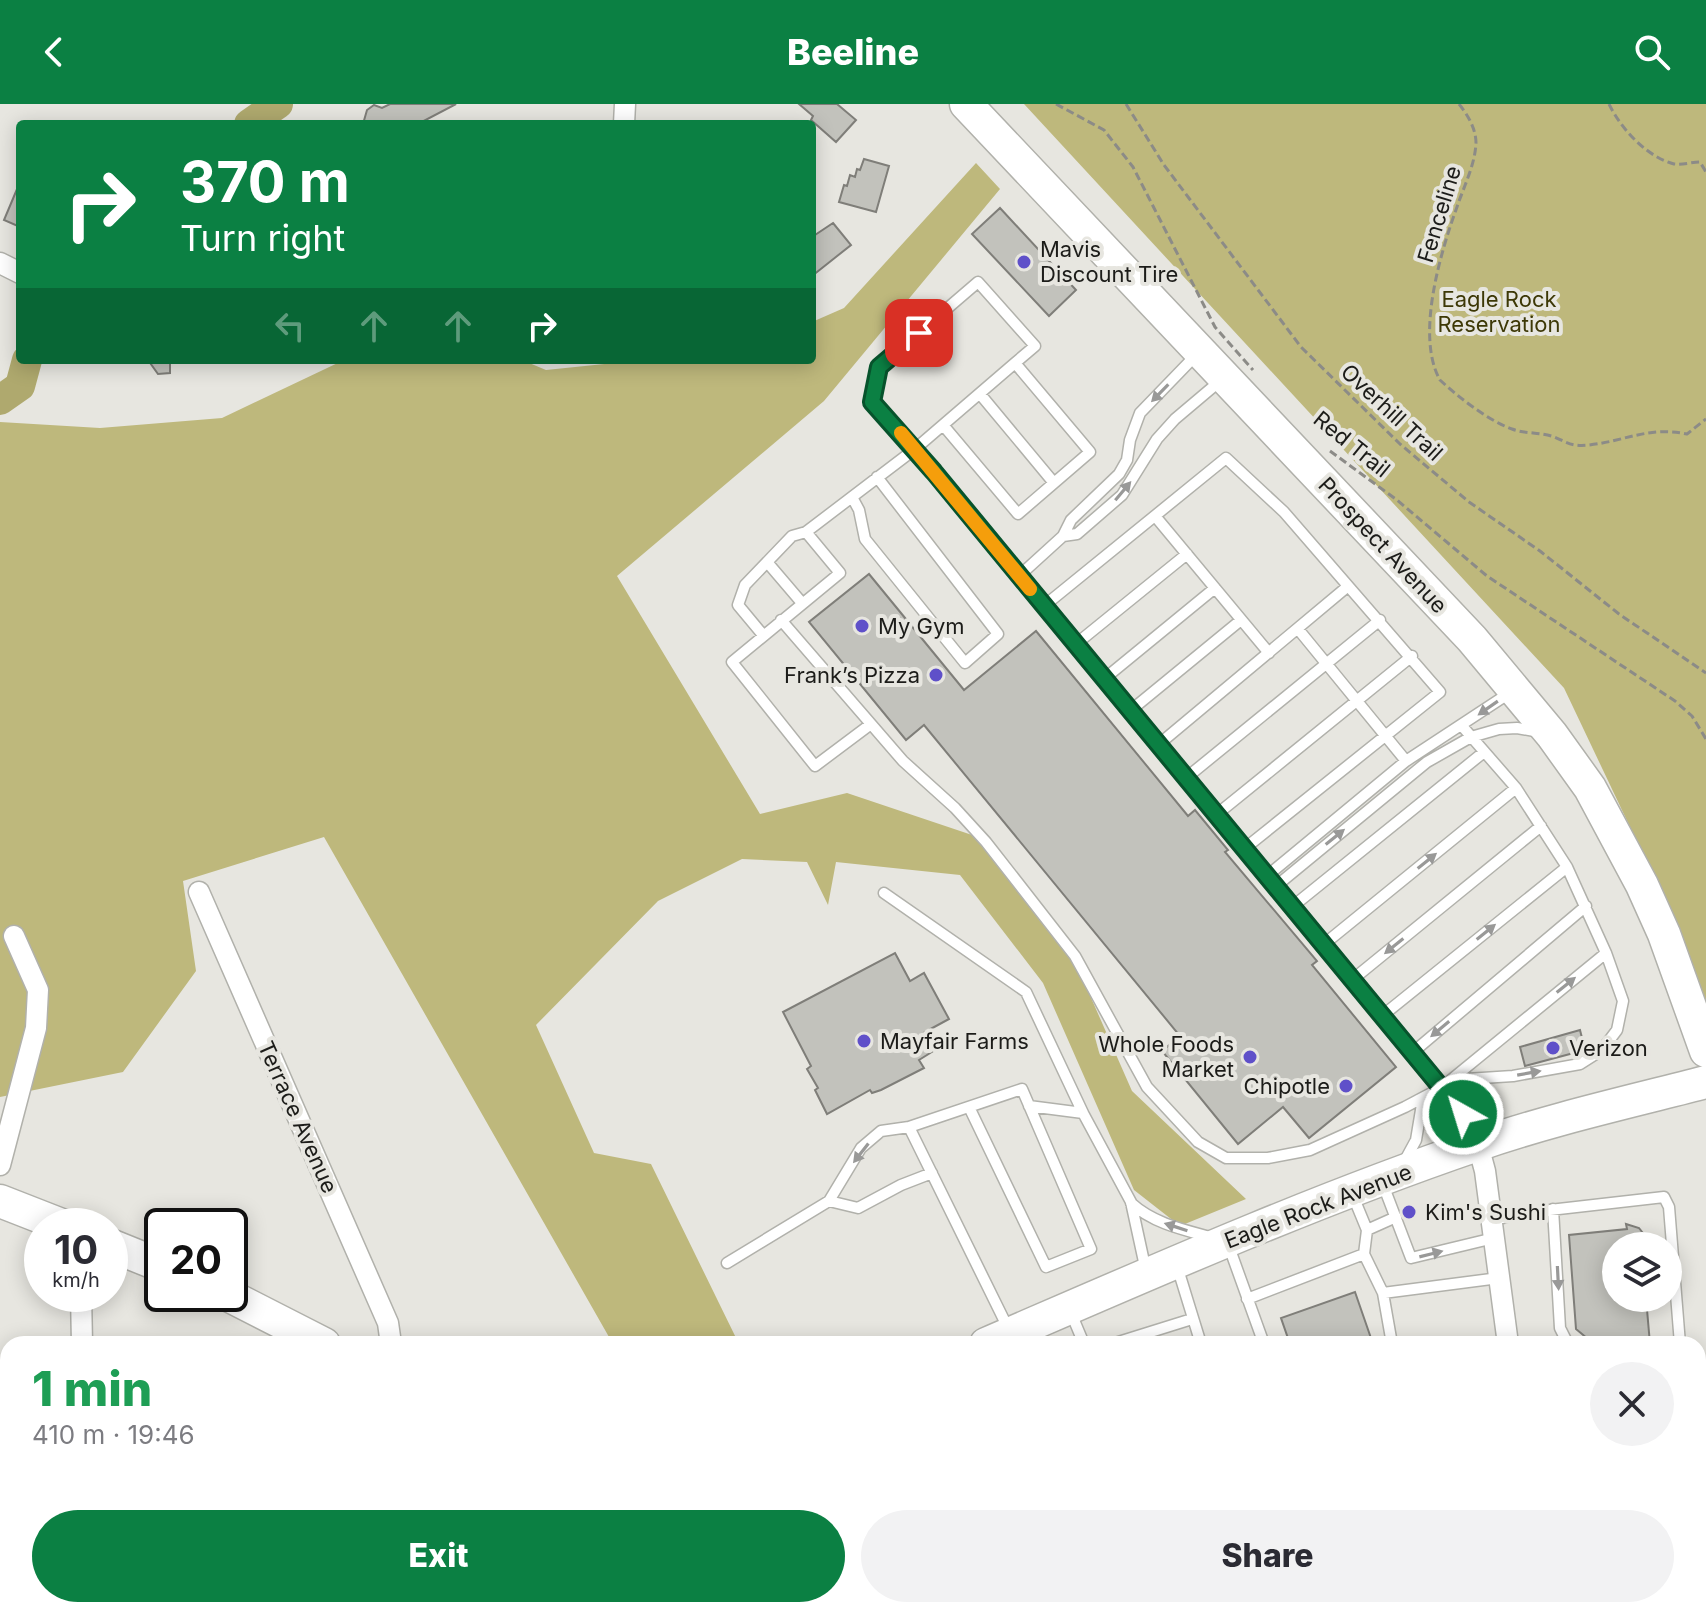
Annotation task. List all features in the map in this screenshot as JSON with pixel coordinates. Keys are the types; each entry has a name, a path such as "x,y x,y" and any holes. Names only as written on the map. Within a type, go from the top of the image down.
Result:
{"main road":[{"name":"Prospect Avenue","path":"966,104 1200,352 1239,374 1552,735 1590,788 1642,885 1664,934 1706,1051"},
{"name":"Eagle Rock Avenue","path":"1016,1336 1069,1308 1389,1177 1537,1126 1706,1082"},
{"path":"0,1201 24,1210"},
{"path":"248,1305 308,1336"}],"street":[{"name":"Terrace Avenue","path":"199,892 388,1323 390,1336"},
{"path":"0,1165 36,1028 38,990 14,936"},
{"path":"1478,1145 1485,1171 1507,1336"},
{"path":"81,1312 82,1336"}],"lane":[{"path":"763,635 738,605 745,585 792,536 806,532 915,449 1035,346 978,282 879,367 872,402 915,449 1463,1114 1478,1145"},
{"path":"1019,576 1063,536 1071,520 1119,474 1127,460 1130,440 1140,413 1200,352"},
{"path":"943,425 1018,514 1090,452 1015,363"},
{"path":"1063,536 1077,534 1122,495 1157,439 1175,419 1239,374"},
{"path":"980,394 1054,483"},
{"path":"1044,606 1226,458 1284,512 1347,587 1412,656 1440,692 1244,849"},
{"path":"852,497 859,510 865,539 965,663 998,634 877,477"},
{"path":"1155,516 1269,653"},
{"path":"806,532 840,573 732,662 815,766 871,724"},
{"path":"1076,644 1187,554"},
{"path":"767,562 802,603"},
{"path":"1158,745 1347,587"},
{"path":"1104,679 1215,588"},
{"path":"781,620 903,761 955,808 986,842 1075,956 1147,1087 1198,1142 1226,1158 1268,1158 1310,1150 1423,1098 1441,1088 1606,953"},
{"path":"1130,711 1241,620"},
{"path":"1186,778 1380,620"},
{"path":"1298,629 1406,761"},
{"path":"1216,815 1412,656"},
{"path":"1267,876 1406,761 1515,689"},
{"path":"1451,1080 1513,1076 1580,1064 1602,1050 1617,1030 1623,1001 1606,953 1567,867 1516,788 1462,726"},
{"path":"1275,887 1427,762 1471,737 1499,729 1517,728 1552,735"},
{"path":"1292,907 1484,752"},
{"path":"1323,945 1516,788"},
{"path":"1352,980 1541,826"},
{"path":"1382,1016 1567,867"},
{"path":"884,893 1026,992 1083,1113 1131,1202 1146,1276"},
{"path":"1412,1053 1586,906"},
{"path":"727,1263 829,1201 861,1148 881,1131 909,1127 1022,1089 1091,1249 1046,1267 969,1107"},
{"path":"1423,1098 1416,1140 1389,1177 1396,1217 1411,1258 1553,1209 1664,1197 1669,1207 1679,1336"},
{"path":"1029,1106 1083,1113"},
{"path":"909,1127 1014,1336"},
{"path":"829,1201 858,1208 901,1185 932,1173"},
{"path":"1351,1191 1367,1230 1364,1254 1383,1293 1391,1336"},
{"path":"1131,1202 1143,1214 1160,1221 1227,1241 1261,1336"},
{"path":"1553,1209 1560,1328 1564,1336"},
{"path":"1367,1230 1396,1217"},
{"path":"1247,1299 1364,1254"},
{"path":"1176,1263 1198,1336"},
{"path":"1383,1293 1499,1278"},
{"path":"1069,1308 1081,1336"},
{"path":"1138,1336 1192,1319"}],"path":[{"path":"1056,104 1104,130 1133,167 1239,374"},
{"name":"Overhill Trail","path":"1126,104 1164,165 1301,347 1400,444 1469,502 1540,551 1619,614 1706,673"},
{"name":"Fenceline","path":"1459,104 1470,120 1476,140 1470,171 1447,234 1436,279 1431,340 1440,380 1503,425 1520,432 1554,437 1565,444 1588,446 1653,431 1687,434 1706,419"},
{"path":"1609,104 1629,135 1650,151 1675,164 1700,162 1706,172"},
{"name":"Red Trail","path":"1325,448 1397,500 1487,576 1675,701 1692,716 1706,739"}],"green space":[{"name":"Eagle Rock Reservation","path":"1024,104 1706,104 1706,1048 1649,867 1564,688"},
{"path":"976,163 1000,189 824,401 617,576 760,814 847,793 978,837 1070,950 1132,1091 1246,1199 1180,1226 1134,1190 1043,983 960,875 836,862 828,905 807,862 742,859 658,901 536,1025 594,1153 651,1164 735,1336 608,1336 324,837 183,881 196,971 123,1072 0,1097 0,422 100,428 222,418 336,364 532,364 546,370 604,364 816,364 816,320 844,308"}],"building":[{"path":"390,104 456,104 426,120 364,120 367,110 374,105 382,108"},
{"path":"799,104 837,104 856,120 836,142 816,124 816,120 811,120 813,116"},
{"path":"864,159 889,166 876,212 839,202 844,185 847,186 850,175 855,177"},
{"path":"16,192 16,225 4,220"},
{"name":"Mavis Discount Tire","path":"1000,208 1076,290 1049,316 972,234"},
{"path":"833,223 851,245 816,273 816,234"},
{"path":"151,364 170,364 170,373 158,374"},
{"path":"869,574 964,690 1036,631 1188,816 1195,810 1228,850 1225,852 1317,961 1312,965 1396,1067 1309,1138 1283,1107 1238,1144 1162,1051 1180,1036 924,725 906,740 809,622"},
{"name":"Mayfair Farms","path":"895,953 910,981 924,973 949,1019 925,1032 935,1050 919,1060 924,1068 881,1090 872,1093 870,1090 827,1114 807,1069 811,1066 783,1012"},
{"name":"Verizon","path":"1580,1030 1585,1050 1525,1066 1520,1047"},
{"path":"1626,1224 1639,1228 1642,1232 1602,1232 1602,1312 1647,1312 1649,1336 1584,1336 1576,1329 1569,1235 1627,1229"},
{"path":"1355,1292 1370,1336 1287,1336 1281,1318"}],"waterway":[{"path":"255,120 278,104"},
{"path":"0,400 20,386 26,364"}],"slow traffic":[{"path":"901,433 1030,589"}],"place":[{"name":"Mavis Discount Tire","path":"1024,262"},
{"name":"My Gym","path":"862,626"},
{"name":"Frank’s Pizza","path":"936,675"},
{"name":"Mayfair Farms","path":"864,1041"},
{"name":"Verizon","path":"1553,1048"},
{"name":"Whole Foods Market","path":"1250,1057"},
{"name":"Chipotle","path":"1346,1086"},
{"name":"Kim's Sushi","path":"1409,1212"}],"route":[{"path":"919,333 879,367 872,402 915,449 1463,1114"}]}
